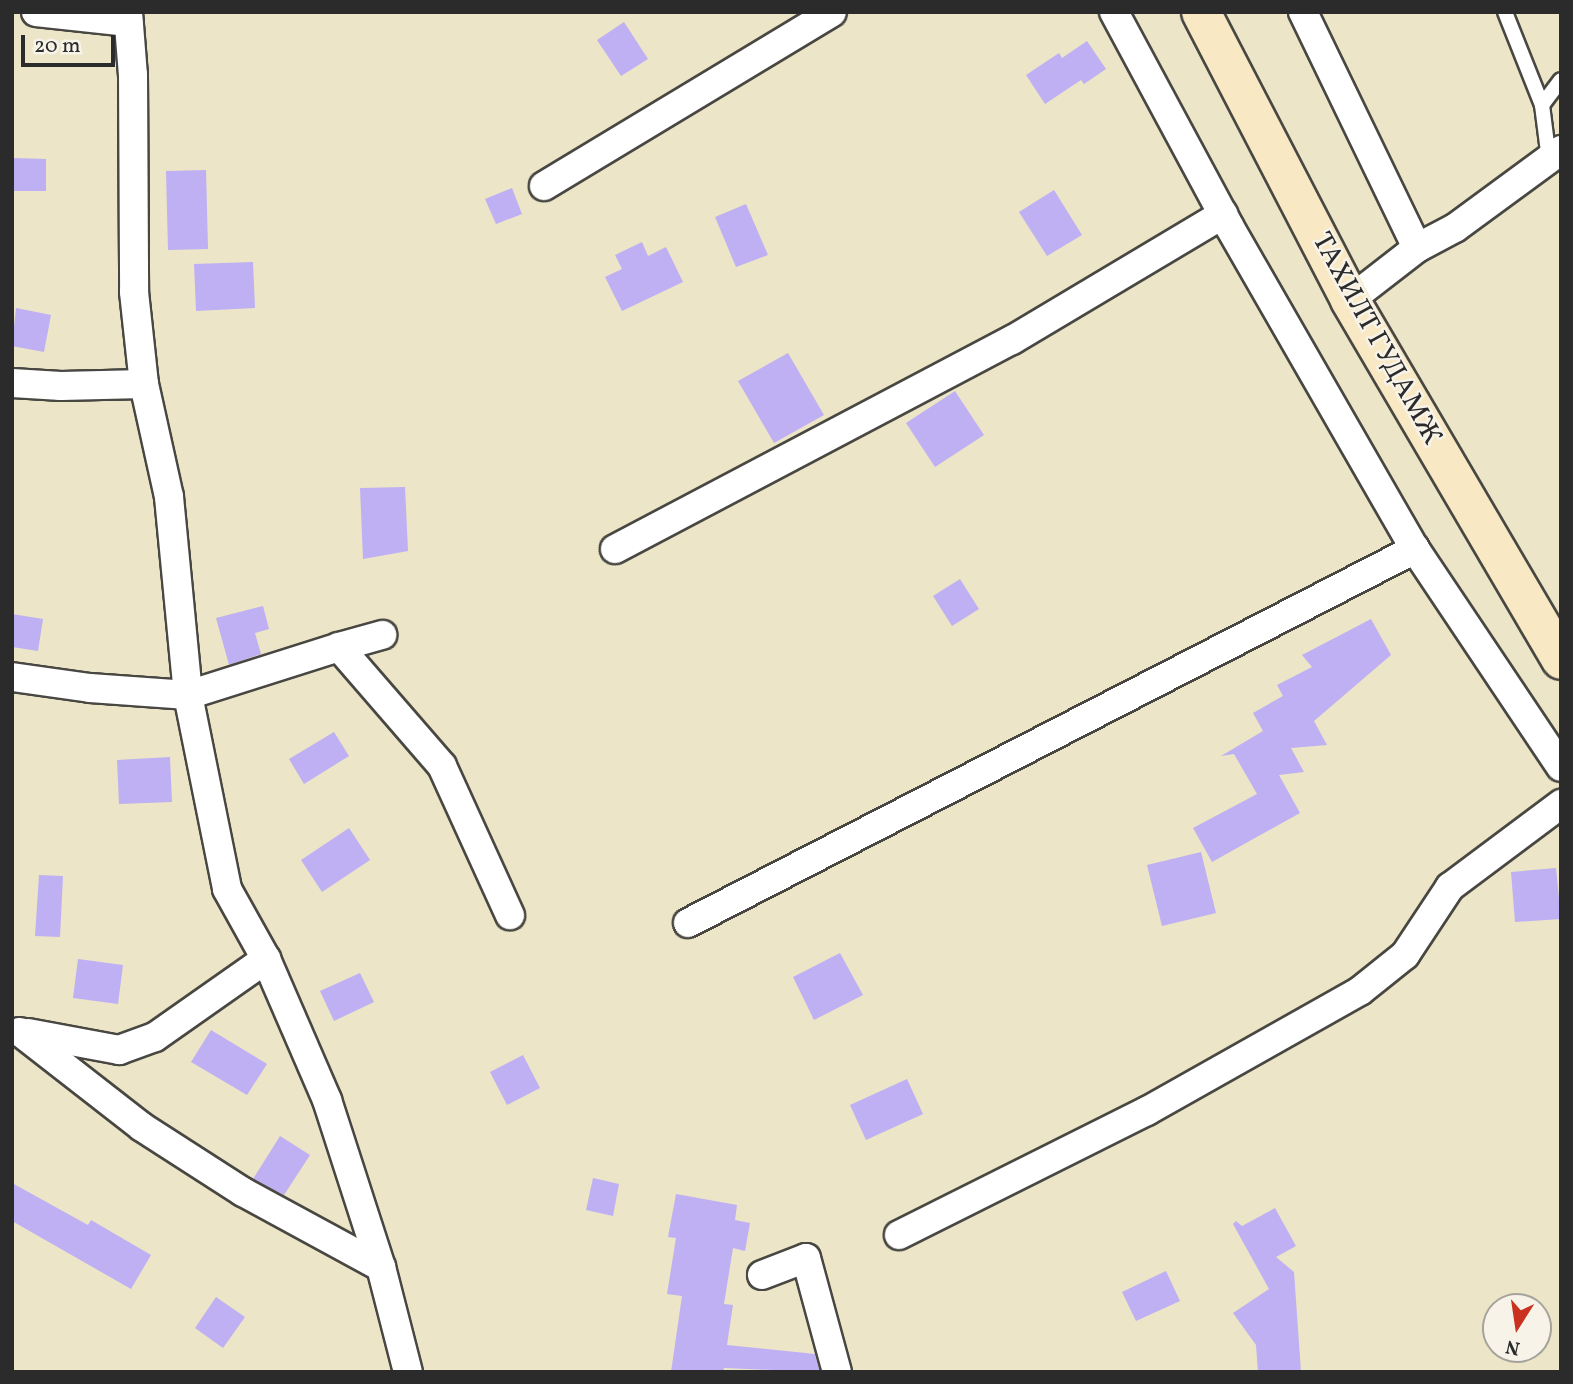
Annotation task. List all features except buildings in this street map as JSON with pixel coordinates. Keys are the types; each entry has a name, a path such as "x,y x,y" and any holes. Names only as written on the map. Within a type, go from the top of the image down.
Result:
{"main road":[{"name":"ТАХИЛТ ГУДАМЖ","path":"1201,12 1350,300 1561,660"}],"street":[{"path":"36,12 128,17 133,75 134,292 144,384 169,497 188,695 226,889 266,959 327,1100 381,1267 408,1372"},
{"path":"544,186 832,12"},
{"path":"1114,12 1223,214 1415,549 1561,766"},
{"path":"1303,12 1417,248"},
{"path":"1350,300 1417,248 1455,228 1555,156"},
{"path":"615,549 1012,340 1223,214"},
{"path":"12,383 61,387 144,384"},
{"path":"688,923 1415,549"},
{"path":"12,677 90,688 188,695 382,635"},
{"path":"338,647 442,766 510,915"},
{"path":"899,1236 1147,1111 1360,991 1405,955 1450,887 1561,804"},
{"path":"16,1031 119,1050 155,1037 266,959"},
{"path":"16,1031 142,1127 243,1192 381,1267"},
{"path":"762,1275 806,1258 837,1372"}],"lane":[{"path":"1505,12 1542,105 1555,156"},
{"path":"1542,105 1561,80"}]}
